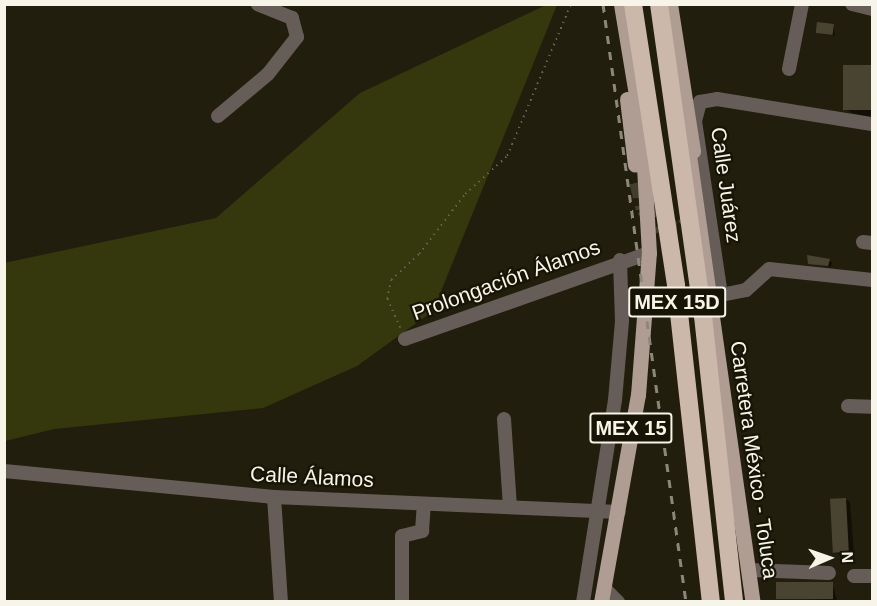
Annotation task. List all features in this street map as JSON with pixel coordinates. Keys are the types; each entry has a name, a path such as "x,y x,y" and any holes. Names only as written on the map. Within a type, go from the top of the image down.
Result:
{"highway":[{"name":"MEX 15D","path":"633,4 675,286 711,602"},
{"name":"MEX 15D","path":"659,4 703,316 734,602"}],"main road":[{"path":"613,4 637,182"},
{"name":"MEX 15","path":"602,595 638,395 650,253 642,131 621,4"},
{"path":"669,4 696,178"},
{"name":"Carretera México - Toluca","path":"669,4 716,296 753,602"}],"street":[{"path":"218,116 268,74 297,37 291,18 258,4"},
{"path":"789,69 802,4"},
{"path":"852,4 873,9"},
{"name":"Calle Juárez","path":"716,296 695,121 700,102 717,99 873,124"},
{"name":"Prolongación Álamos","path":"405,339 620,260 650,253"},
{"name":"Prolongación Álamos","path":"583,602 598,509 622,321 620,260"},
{"path":"716,296 746,290 769,269 873,280"},
{"path":"848,406 873,407"},
{"path":"504,419 510,507"},
{"name":"Calle Álamos","path":"4,471 274,497 598,509 618,512"},
{"path":"274,497 281,602"},
{"path":"402,602 402,536 422,531 424,504"},
{"path":"749,570 829,573"},
{"path":"854,576 873,576"},
{"path":"602,595 618,602"}],"path":[{"path":"405,339 387,299 391,280 419,254 465,194 507,156 571,4"}],"green space":[{"path":"546,5 557,5 433,311 357,366 263,408 54,429 5,441 4,263 216,218 360,93"}],"building":[{"path":"817,22 834,24 833,35 816,33"},
{"path":"843,65 872,65 872,110 843,110"},
{"path":"807,255 830,259 828,266 808,264"},
{"path":"846,498 849,552 833,553 830,499"},
{"path":"776,582 833,582 833,599 776,599"}],"tunnel":[{"path":"637,182 643,208 662,228 683,226 695,215"}],"railway":[{"path":"603,4 686,602"}]}
